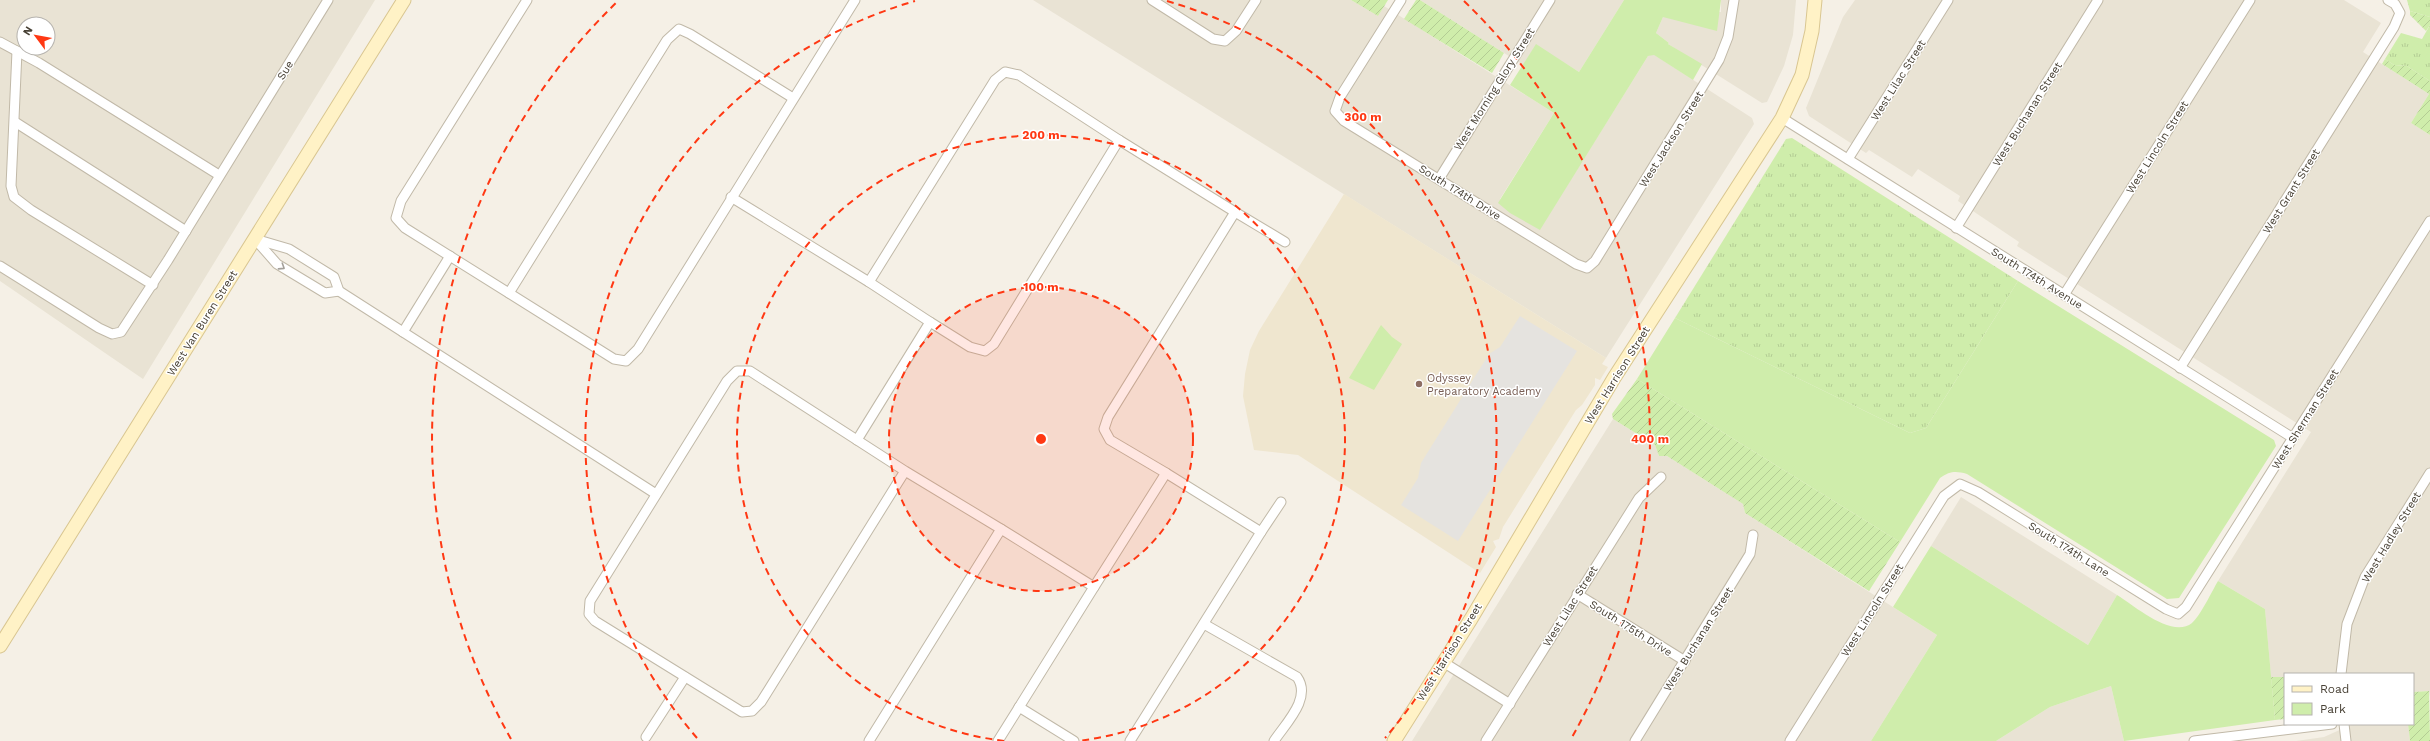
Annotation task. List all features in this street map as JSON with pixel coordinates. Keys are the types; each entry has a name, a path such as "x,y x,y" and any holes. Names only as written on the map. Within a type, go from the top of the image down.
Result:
{"street":[{"name":"Sue","path":"0,266 99,328 112,334 121,332 153,285 219,175 328,0"},
{"name":"West Van Buren Street","path":"0,646 404,0"},
{"path":"527,0 401,201 396,218 405,228 614,359 626,361 638,349 731,197 855,0"},
{"path":"1152,0 1213,38 1225,41 1236,31 1256,0"},
{"name":"South 174th Drive","path":"1401,0 1340,97 1335,111 1344,120 1576,264 1587,268"},
{"name":"West Morning Glory Street","path":"1439,179 1550,0"},
{"name":"West Jackson Street","path":"1587,268 1599,254 1719,60 1728,37 1734,0"},
{"name":"West Harrison Street","path":"1394,741 1614,378 1782,118 1802,75 1812,31 1815,0"},
{"name":"West Lilac Street","path":"1848,160 1948,0"},
{"name":"West Buchanan Street","path":"1956,228 2098,0"},
{"name":"West Lincoln Street","path":"2064,295 2250,0"},
{"name":"West Grant Street","path":"2180,368 2394,27 2400,13 2395,4 2388,0"},
{"path":"509,293 667,40 679,30 690,34 793,98"},
{"path":"0,42 16,50"},
{"path":"17,56 10,186 14,197 30,210 153,285"},
{"path":"25,56 219,175"},
{"path":"869,282 995,80 1005,72 1019,74 1119,140 1285,242"},
{"name":"South 174th Avenue","path":"1782,118 2293,438"},
{"path":"14,122 186,231"},
{"path":"731,197 869,282 970,347 985,351 994,344 1119,140"},
{"path":"1235,212 1108,417 1104,428 1110,440 1261,532"},
{"name":"West Sherman Street","path":"2178,614 2186,608 2430,221"},
{"path":"255,238 277,264 325,293 339,291"},
{"path":"255,238 296,253 334,277 339,291 656,494"},
{"path":"403,332 450,256"},
{"path":"857,440 930,322"},
{"path":"905,471 757,707 752,711 742,712 595,621 588,614 590,601 728,381 737,371 750,371 905,471 1001,529 1094,588"},
{"path":"998,741 1166,473"},
{"name":"West Hadley Street","path":"2341,673 2347,624 2365,577 2430,473"},
{"name":"West Lilac Street","path":"1486,741 1577,594 1639,498 1661,477"},
{"name":"West Lincoln Street","path":"1790,741 1944,496 1960,484"},
{"name":"South 174th Lane","path":"1960,484 1978,492 2166,609 2178,614"},
{"path":"1130,741 1281,502"},
{"path":"869,741 1001,529"},
{"name":"West Buchanan Street","path":"1635,741 1750,554 1753,535"},
{"name":"South 175th Drive","path":"1577,594 1685,661"},
{"path":"1204,624 1297,677 1302,684 1302,698 1274,741"},
{"path":"1443,662 1510,704"},
{"path":"646,738 685,677"},
{"path":"1019,707 1074,741"},
{"path":"2194,741 2324,725"},
{"path":"2344,725 2346,741"}],"shaded area":[{"path":"0,0 375,0 143,379 0,281"},
{"path":"1033,0 1351,0 1378,16 1384,6 1554,113 1500,199 1505,208 1540,229 1648,56 1653,54 1752,118 1754,124 1606,358"},
{"path":"1420,0 1624,0 1579,72 1536,45 1523,65"},
{"path":"1721,0 1796,0 1793,35 1784,66 1767,102 1762,103 1668,44 1669,43 1656,33 1663,17 1721,12"},
{"path":"1855,0 2344,0 2381,23 2363,52 2429,94 2411,123 2430,135 2430,697 2429,691 2414,692 2414,673 2284,673 2284,677 2271,677 2265,609 2218,581 2311,432 2017,246 2019,242 1958,201 1960,196 1918,169 1912,177 1869,150 1866,153 1809,116 1806,108 1843,17"},
{"name":"Odyssey Preparatory Academy","path":"1344,194 1606,358 1602,364 1608,367 1600,380 1595,378 1595,385 1582,405 1576,410 1546,458 1503,527 1499,539 1493,541 1496,547 1480,573 1298,455 1254,450 1243,396 1245,374 1250,350 1259,331"},
{"path":"1520,316 1577,351 1458,541 1401,505 1418,478 1421,463 1489,354 1500,347"},
{"path":"1613,419 1655,445 1659,456 1667,456 1743,504 1745,513 1937,635 1871,741 1412,741"},
{"path":"1961,497 2117,595 2088,645 1931,546"},
{"path":"2111,686 2124,741 1996,741 2050,707"},
{"path":"2351,725 2408,725 2410,741 2296,741 2324,737"}],"green space":[{"path":"1351,0 1388,0 1378,16"},
{"path":"1416,0 1420,0 1504,53 1492,73 1404,19"},
{"path":"1624,0 1721,0 1717,31 1663,17 1656,33 1669,43 1668,44 1702,64 1693,80 1654,55 1648,56 1540,230 1510,213 1498,203 1554,113 1510,85 1536,44 1579,72"},
{"path":"2407,0 2430,0 2430,17 2410,11"},
{"path":"2410,11 2430,17 2430,25 2426,31 2410,15"},
{"path":"2430,25 2430,81 2407,66 2394,65 2385,59 2401,33 2422,39"},
{"path":"2385,59 2394,65 2407,66 2430,81 2430,135 2411,123 2429,94 2382,64"},
{"path":"1792,138 2018,281 1926,428 1910,433 1675,318 1786,139"},
{"path":"2018,281 2274,440 2276,446 2179,598 2167,599 1967,474 1963,473 1950,473 1940,478 1900,542 1637,379 1675,318 1910,433 1926,428"},
{"path":"1381,325 1392,337 1402,344 1374,390 1349,378"},
{"path":"1637,379 1900,542 1869,591 1745,513 1743,504 1667,456 1659,456 1655,445 1613,419 1612,414"},
{"path":"1931,546 2088,645 2117,595 2143,613 2164,624 2174,627 2184,627 2192,623 2203,609 2218,581 2265,609 2275,720 2124,741 2111,686 2050,707 1996,741 1871,741 1937,635 1893,607"},
{"path":"2271,677 2284,677 2284,719 2275,720"},
{"path":"2429,691 2430,741 2410,741 2408,725 2414,725 2414,692"}],"place":[{"name":"Odyssey Preparatory Academy","path":"1419,384"}]}
